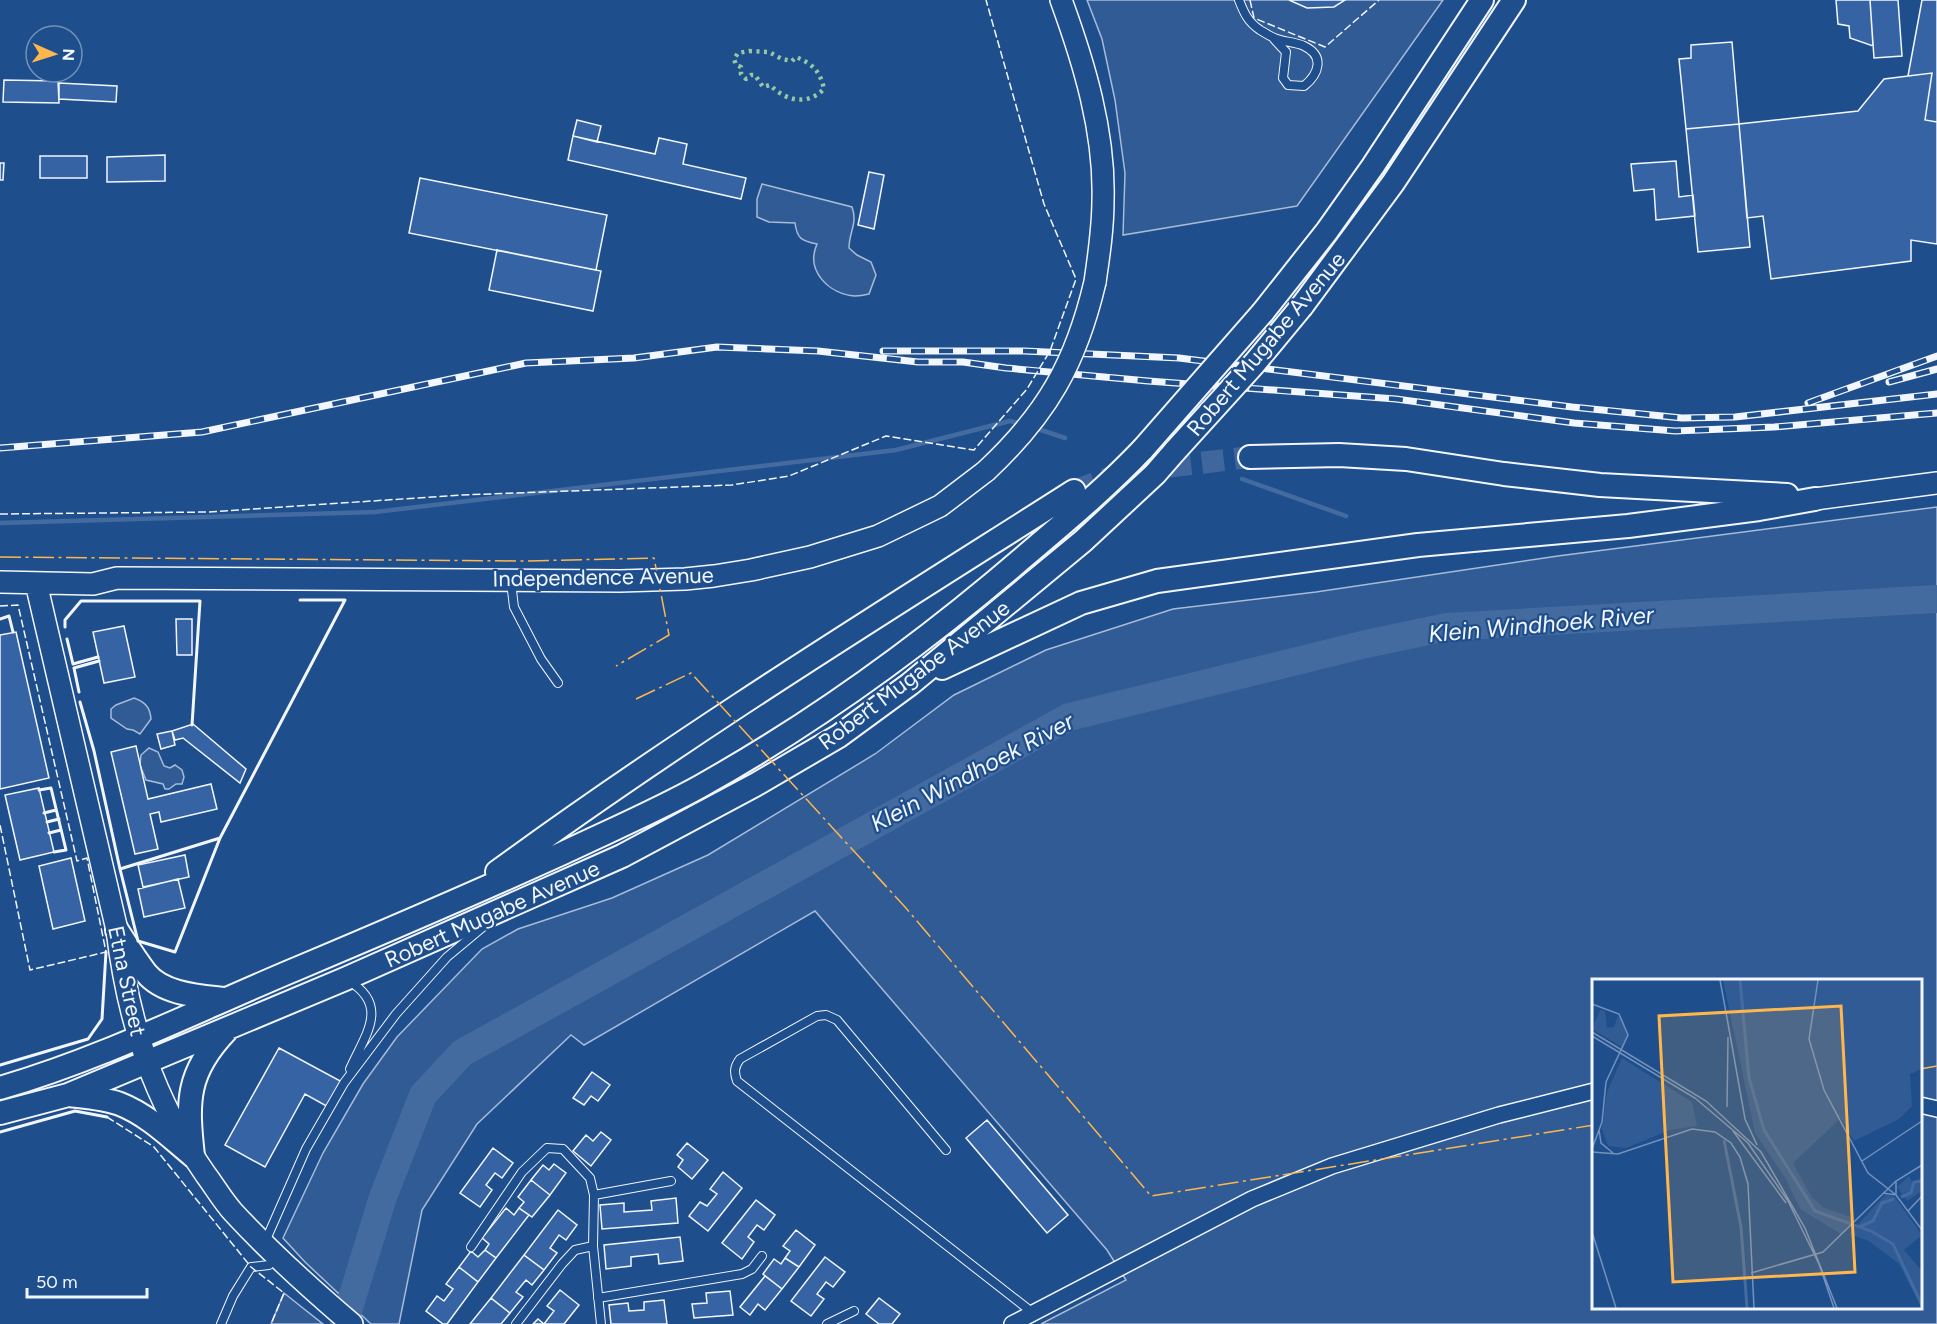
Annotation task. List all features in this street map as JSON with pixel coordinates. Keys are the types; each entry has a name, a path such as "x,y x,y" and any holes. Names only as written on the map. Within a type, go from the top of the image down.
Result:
{"main road":[{"name":"Independence Avenue","path":"0,570 93,584 117,578 620,581 685,579 751,570 810,557 899,527 940,506 986,471 1008,451 1030,425 1065,369 1079,340 1095,282 1101,244 1104,199 1098,134 1080,57 1060,0"},
{"name":"Robert Mugabe Avenue","path":"0,1088 72,1066 459,900 612,830 700,786 859,687 911,650 1061,526 1117,476 1143,449 1263,312 1327,231 1482,0"},
{"name":"Robert Mugabe Avenue","path":"0,1113 68,1095 345,979 622,856 755,785 839,736 910,684 1083,541 1155,474 1254,364 1302,306 1393,183 1514,0"},
{"path":"1250,457 1339,455 1406,459 1504,474 1600,485 1780,494 1815,499"},
{"path":"910,684 1081,603 1157,581 1418,545 1640,525 1937,483"},
{"path":"459,900 573,817 779,678 1074,491"},
{"name":"Independence Avenue","path":"0,582 34,576"},
{"name":"Etna Street","path":"34,576 117,930 122,975 138,1038 160,1098 193,1156 231,1210 317,1295 352,1324"},
{"path":"117,930 147,974 156,981 195,996 224,999"},
{"path":"193,1156 189,1099 194,1079 212,1046 226,1031 238,1024"},
{"path":"68,1095 122,1105 144,1116 193,1156"}],"street":[{"path":"1012,1324 1252,1199 1332,1166 1499,1115 1592,1091"},
{"path":"1922,1105 1937,1108"}],"lane":[{"path":"1239,0 1245,17 1257,29 1274,39 1286,52 1282,78 1288,85 1304,87 1317,72 1319,62 1314,53 1304,46 1274,39"},
{"path":"511,580 514,607 541,659 558,683"},
{"path":"344,1083 396,1014 440,965 505,909"},
{"path":"264,1242 306,1149 344,1083 372,1020 372,1005 361,989 345,979"},
{"path":"946,1150 837,1020 817,1016 740,1059 735,1065 737,1081 1033,1313"},
{"path":"471,1247 522,1172 547,1148 563,1149 590,1178 594,1195 593,1246 601,1324"},
{"path":"594,1195 671,1180"},
{"path":"516,1324 575,1250 593,1246"},
{"path":"598,1298 742,1274 752,1269 762,1256"},
{"path":"220,1324 233,1296 251,1267 269,1265"},
{"path":"827,1324 854,1311"}],"shaded area":[{"path":"1087,0 1443,0 1297,206 1123,235 1125,173 1115,100 1102,39"},
{"path":"762,184 852,207 854,223 849,248 871,262 876,275 869,294 855,296 836,291 828,286 817,272 814,263 817,244 801,238 797,233 795,223 769,222 757,217 757,199"},
{"path":"1937,507 1937,1324 1041,1324 1126,1280 1107,1250 815,911 584,1045 571,1035 477,1124 422,1210 399,1324 371,1324 283,1238 323,1153 363,1084 397,1037 482,949 518,929 612,898 708,855 875,754 954,695 1046,650 1173,609 1316,592 1558,556"},
{"path":"134,698 146,706 151,719 140,734 127,729 111,718 111,709"},
{"path":"149,748 158,752 164,766 170,768 175,765 182,770 184,777 182,784 165,789 163,784 146,780 140,765 141,755"},
{"path":"284,1293 323,1324 271,1324"}],"building":[{"path":"1289,0 1345,0 1334,7 1307,8"},
{"path":"1836,0 1870,0 1873,46 1850,38 1849,26 1838,24"},
{"path":"1870,0 1898,0 1902,56 1874,58"},
{"path":"1922,0 1937,0 1937,122 1925,120 1932,73 1908,76"},
{"path":"1732,42 1739,124 1686,129 1679,59 1691,58 1691,45"},
{"path":"1932,73 1925,120 1937,122 1937,244 1911,240 1911,261 1771,279 1763,216 1747,218 1739,124 1858,111 1884,79"},
{"path":"4,80 24,80 24,84 58,84 59,103 3,102"},
{"path":"59,84 117,86 116,102 59,99"},
{"path":"577,120 601,126 597,142 573,136"},
{"path":"1739,124 1750,247 1698,252 1686,129"},
{"path":"573,136 655,154 659,138 687,144 683,164 746,178 741,199 568,160"},
{"path":"165,155 165,181 107,182 107,157"},
{"path":"40,156 87,156 87,178 40,178"},
{"path":"1676,161 1679,197 1693,195 1695,216 1656,220 1654,189 1634,191 1631,164"},
{"path":"0,163 4,163 3,180 0,180"},
{"path":"869,172 884,175 874,229 858,225"},
{"path":"420,178 607,215 596,270 409,233"},
{"path":"497,250 601,271 593,311 489,290"},
{"path":"176,619 192,619 192,655 177,655"},
{"path":"124,626 135,677 104,683 93,632"},
{"path":"16,632 49,778 0,789 0,635"},
{"path":"193,724 246,769 240,783 183,738 175,740 172,731"},
{"path":"172,731 175,745 161,749 157,734"},
{"path":"136,746 148,799 211,784 217,809 161,822 159,812 150,814 158,849 135,854 111,752"},
{"path":"39,788 54,852 20,860 5,795"},
{"path":"185,855 189,877 143,887 138,865"},
{"path":"71,858 85,921 53,929 39,866"},
{"path":"178,879 185,908 144,917 138,889"},
{"path":"279,1048 344,1083 330,1108 305,1094 265,1167 225,1145"},
{"path":"592,1072 610,1085 598,1101 591,1096 584,1105 573,1098"},
{"path":"987,1120 1068,1215 1047,1233 966,1138"},
{"path":"601,1132 611,1140 591,1166 573,1151 586,1135 593,1141"},
{"path":"687,1143 708,1160 692,1179 678,1167 683,1160 677,1155"},
{"path":"493,1148 513,1163 502,1178 495,1173 486,1185 492,1190 480,1207 460,1193"},
{"path":"554,1164 566,1173 550,1195 531,1180 543,1165 549,1170"},
{"path":"723,1172 742,1188 708,1231 689,1216 700,1202 707,1206 717,1194 710,1189"},
{"path":"531,1180 550,1195 532,1217 519,1208 524,1202 518,1197"},
{"path":"676,1198 678,1223 602,1229 600,1205 624,1203 624,1212 652,1210 651,1201"},
{"path":"756,1200 775,1215 764,1230 757,1225 748,1237 754,1242 742,1259 722,1243"},
{"path":"506,1208 514,1215 519,1208 529,1215 496,1258 485,1250 489,1244 482,1238"},
{"path":"558,1210 577,1225 566,1240 559,1235 550,1248 557,1253 544,1270 524,1255"},
{"path":"796,1230 815,1245 799,1267 785,1258 790,1251 783,1246"},
{"path":"680,1237 683,1261 659,1264 658,1254 631,1257 631,1266 606,1269 604,1245"},
{"path":"485,1250 496,1258 478,1282 459,1267 471,1251 478,1257"},
{"path":"524,1255 544,1270 532,1285 526,1280 516,1292 523,1297 510,1313 491,1298"},
{"path":"825,1257 845,1272 833,1287 826,1282 817,1294 824,1299 811,1316 791,1301"},
{"path":"785,1258 799,1267 782,1289 763,1274 774,1259 781,1264"},
{"path":"459,1267 478,1282 447,1324 443,1324 426,1311 437,1296 444,1301 453,1289 446,1284"},
{"path":"765,1276 782,1289 765,1310 758,1304 750,1315 740,1307"},
{"path":"560,1290 579,1305 564,1324 544,1324 554,1311 547,1306"},
{"path":"730,1291 733,1315 694,1318 692,1304 707,1303 706,1293"},
{"path":"491,1298 510,1313 501,1324 470,1324"},
{"path":"879,1298 900,1314 892,1324 879,1324 866,1314"},
{"path":"664,1300 667,1324 611,1324 609,1305 628,1303 629,1311 644,1310 644,1302"},
{"path":"538,1319 544,1324 533,1324"}],"waterway":[{"path":"0,523 375,512 896,450 1010,421 1021,424"},
{"path":"1035,428 1065,438"},
{"path":"1242,479 1346,516"},
{"name":"Klein Windhoek River","path":"344,1324 383,1197 423,1095 462,1053 1069,717 1366,644 1447,627 1937,599"}],"tunnel":[{"path":"1074,491 1124,472 1250,457"}],"railway":[{"path":"0,448 202,432 526,363 634,358 717,347 818,351 918,362 963,362 1148,381 1396,399 1574,423 1675,431 1774,427 1937,413"},
{"path":"883,351 1024,351 1179,358 1572,407 1682,418 1735,417 1937,394"},
{"path":"1808,403 1937,356"},
{"path":"1889,382 1937,369"}],"hedge":[{"path":"749,51 769,52 792,61 796,57 802,60 818,73 824,89 811,98 797,99 783,95 770,85 763,87 755,75 746,79 741,74 741,67 736,65 734,59 738,53 749,51"}],"fence":[{"path":"0,514 209,512 461,495 732,485 789,476 886,436 974,450 1027,389 1050,351 1076,279 1044,204 986,0"},
{"path":"1250,0 1254,18 1325,47 1379,0"},
{"path":"0,606 18,605 77,861 87,858 106,952 30,970 0,825"},
{"path":"107,1117 154,1147 251,1267 284,1293 271,1324"}],"wall":[{"path":"80,702 94,751 120,869 220,838 345,600 300,600"},
{"path":"65,627 65,620 81,601 200,601 192,725"},
{"path":"0,619 9,616 13,632"},
{"path":"67,639 73,664 98,657"},
{"path":"79,692 74,668 99,661"},
{"path":"39,790 51,788 66,850 54,852"},
{"path":"44,813 56,810"},
{"path":"47,822 59,819"},
{"path":"49,833 61,830"},
{"path":"120,869 138,941 175,952 220,838"},
{"path":"0,1065 88,1039 102,1019 106,952"},
{"path":"0,1132 75,1111 107,1117"}],"power":[{"path":"0,557 525,561 654,558 669,635 616,666"},
{"path":"636,699 691,673 905,907 1151,1196 1592,1125"},
{"path":"1922,1069 1937,1066"}]}
